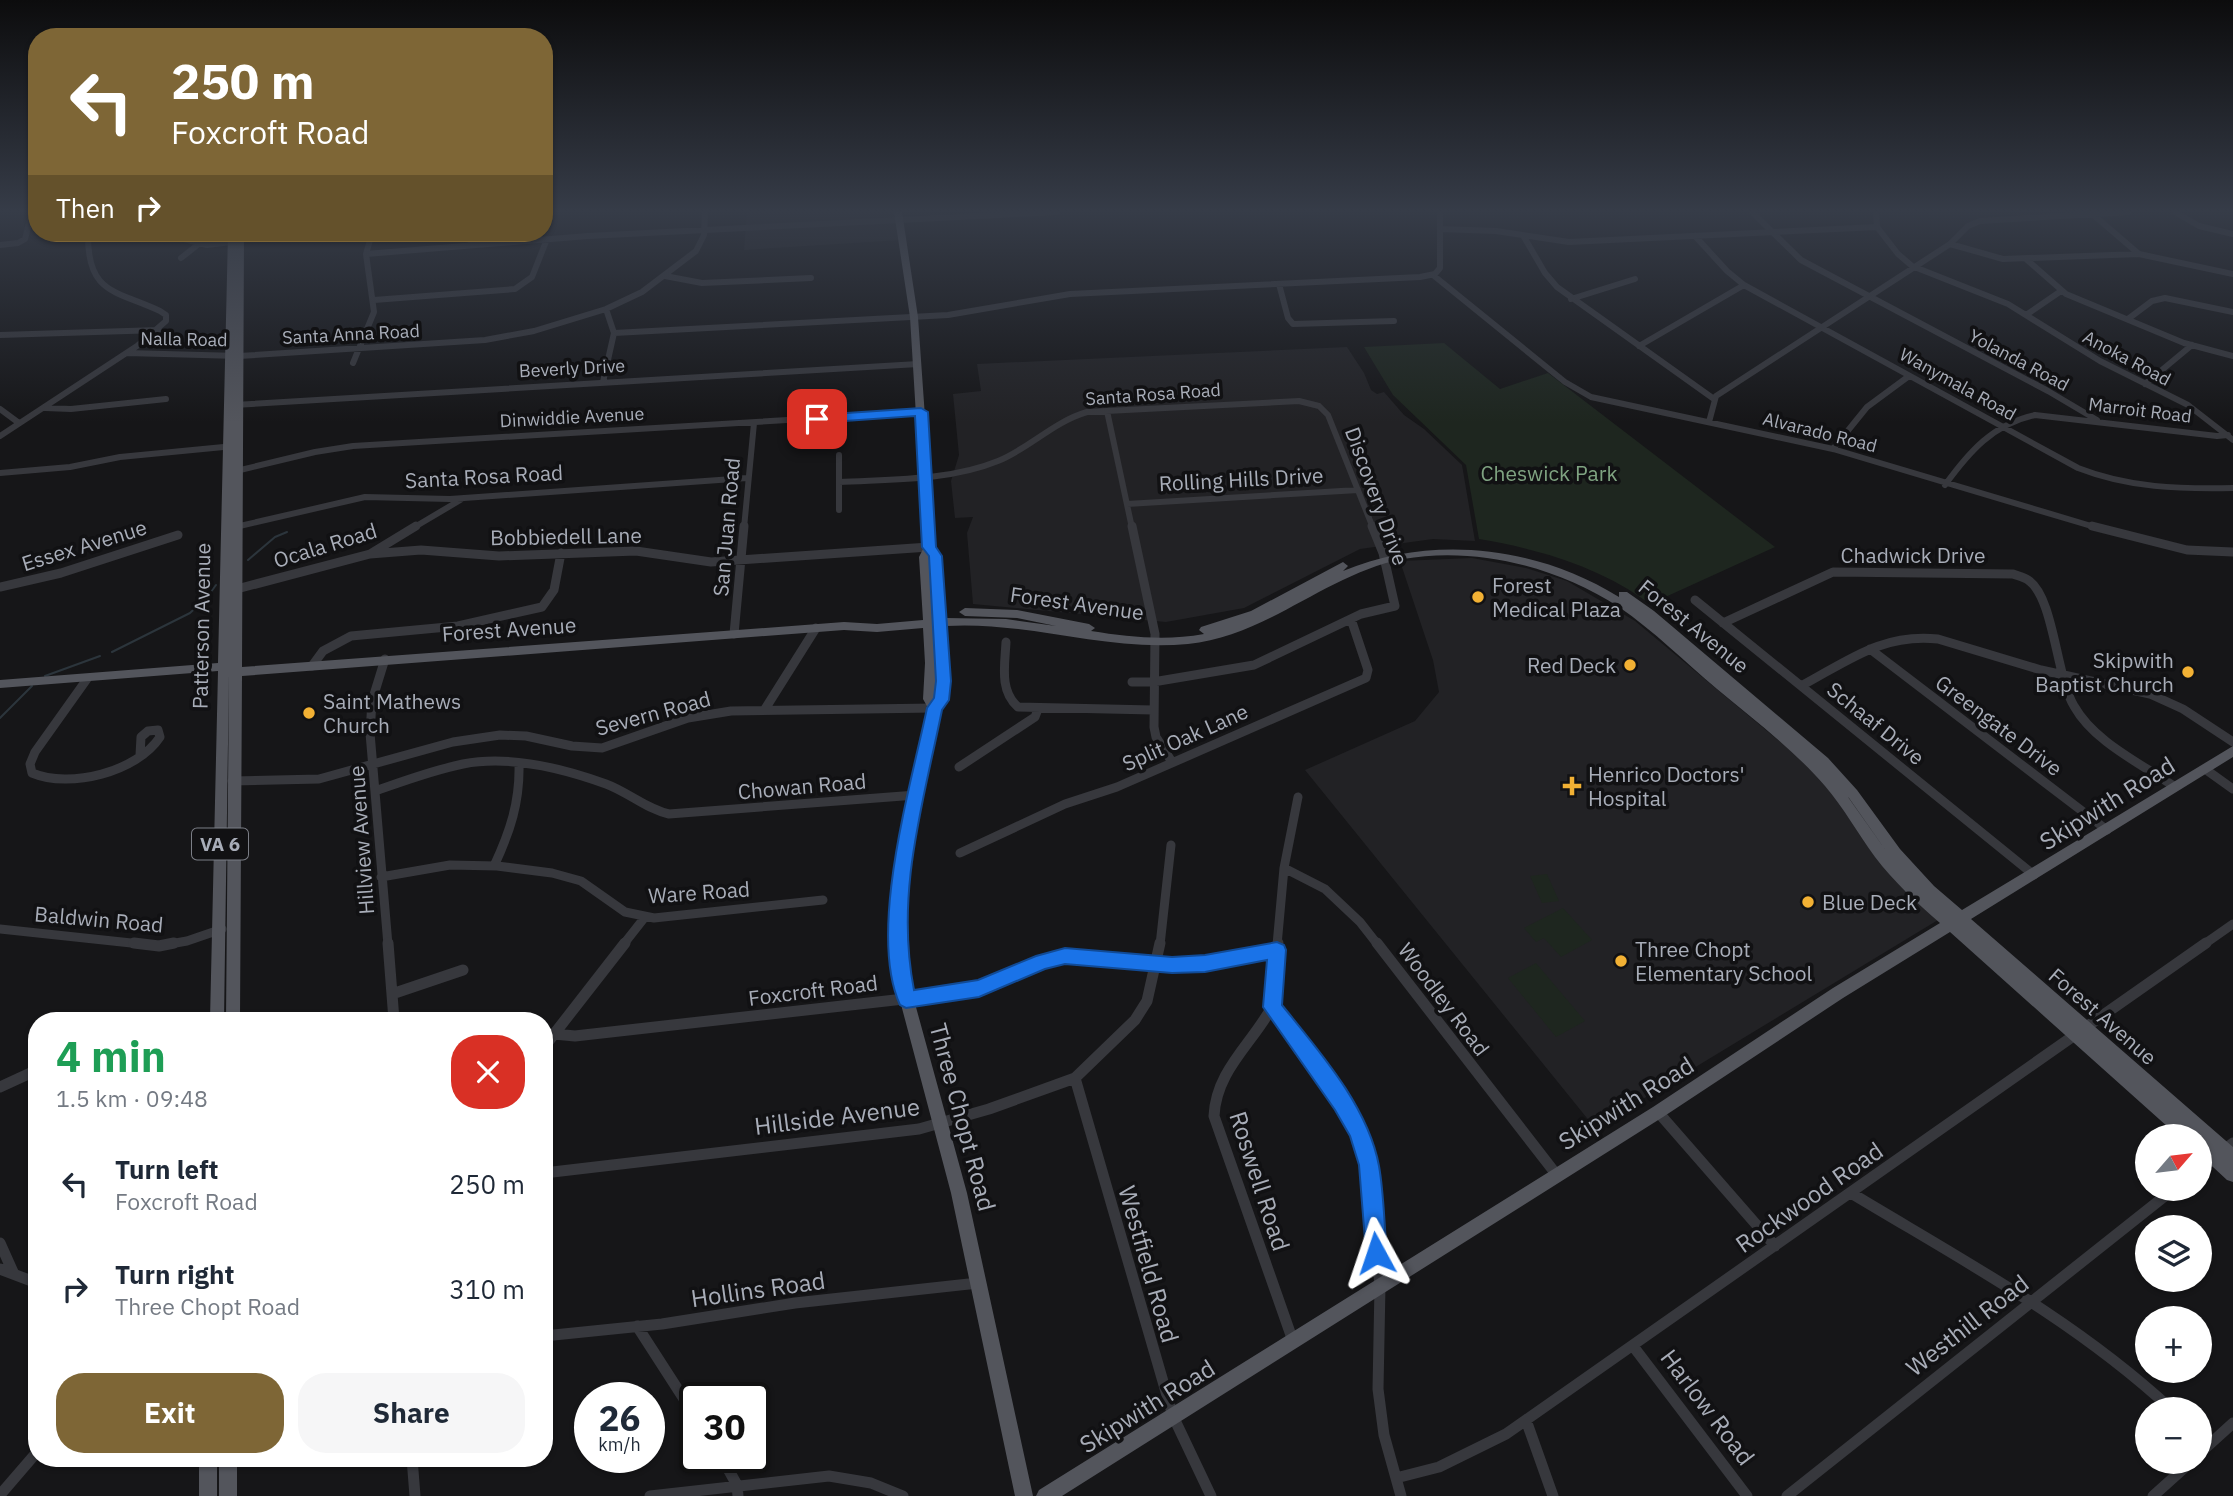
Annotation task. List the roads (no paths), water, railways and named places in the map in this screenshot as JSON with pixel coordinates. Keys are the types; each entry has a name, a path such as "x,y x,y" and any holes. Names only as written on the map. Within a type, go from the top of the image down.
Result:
{"main road":[{"name":"Patterson Avenue","path":"218,1012 218,931 232,668 235,282"},
{"name":"Three Chopt Road","path":"908,282 914,317 926,474 929,547 924,557 944,681 942,700 934,708 900,873 897,953 906,999 941,1124 1024,1496"},
{"name":"Forest Avenue","path":"0,684 844,626 863,628 934,619 1007,622 1106,639 1213,636 1246,627 1278,613 1336,578 1384,557 1444,553 1500,557 1568,576 1625,606 1810,761 1844,800 1872,843 1897,874 1955,920 2080,1031 2226,1152 2233,1174"},
{"name":"Skipwith Road","path":"1045,1496 1658,1112 1783,1027 2233,751"},
{"name":"Patterson Avenue","path":"228,781 234,926 233,1012"},
{"name":"Forest Avenue","path":"2080,1031 2177,1124"},
{"path":"208,1467 208,1496"},
{"path":"228,1467 228,1496"}],"street":[{"path":"0,436 159,330 166,321 165,313 116,295 98,282"},
{"path":"353,363 372,319 374,300 371,282"},
{"path":"374,300 515,289 525,282"},
{"name":"Santa Anna Road","path":"234,356 502,338 606,309 632,298 656,282"},
{"path":"692,282 702,284 742,282"},
{"path":"614,334 965,314 1051,296 1316,282"},
{"name":"Alvarado Road","path":"1441,282 1510,340 1575,389 1601,400 1833,449 1945,485 2147,542 2187,550 2233,552"},
{"path":"1551,282 1571,299 1714,399"},
{"path":"1571,299 1626,282"},
{"name":"Wanymala Road","path":"1740,282 2078,468 2117,483 2159,489 2233,488"},
{"name":"Yolanda Road","path":"1841,282 2048,391 2097,420"},
{"path":"1709,422 1714,399 1892,282"},
{"name":"Anoka Road","path":"1952,282 1996,299 2085,353 2188,405 2231,437"},
{"path":"2051,282 2061,291 2192,345 2233,355"},
{"path":"1279,284 1289,321 1298,325 1394,321"},
{"path":"1639,346 1744,285"},
{"path":"2026,315 2061,291"},
{"path":"2128,319 2152,301 2165,298 2233,312"},
{"path":"603,382 614,334 606,309"},
{"path":"0,335 159,330"},
{"path":"2145,384 2192,345"},
{"name":"Nalla Road","path":"127,352 234,356"},
{"name":"Beverly Drive","path":"234,405 918,365"},
{"path":"1833,449 1867,407 1909,376"},
{"path":"45,408 71,409 166,399"},
{"name":"Santa Rosa Road","path":"839,482 973,470 1017,452 1064,419 1087,412 1299,401 1316,404"},
{"name":"Discovery Drive","path":"1316,404 1328,415 1358,490 1384,557 1395,606 1351,619"},
{"path":"0,409 19,422"},
{"path":"1107,411 1155,638 1153,710 1156,737 1172,762"},
{"name":"Dinwiddie Avenue","path":"233,471 345,447 921,412"},
{"name":"Marroit Road","path":"1945,485 1968,453 2001,426 2029,414 2231,437"},
{"name":"San Juan Road","path":"734,635 754,423"},
{"path":"0,473 71,467 120,457 233,446"},
{"path":"839,455 839,510"},
{"name":"Santa Rosa Road","path":"232,528 356,498 465,497 747,478"},
{"name":"Rolling Hills Drive","path":"1127,503 1358,490"},
{"name":"Ocala Road","path":"231,591 370,554 465,497"},
{"name":"Essex Avenue","path":"0,587 61,573 178,535"},
{"name":"Bobbiedell Lane","path":"370,554 398,550 499,556 636,551 695,561 929,547"},
{"path":"315,662 331,644 351,636 458,626 545,606 552,595 561,553"},
{"name":"Chadwick Drive","path":"1723,623 1833,572 2013,574 2029,580 2037,587 2047,609 2064,675"},
{"name":"Schaaf Drive","path":"1695,600 2034,875"},
{"path":"1132,682 1153,682 1254,665 1351,619"},
{"name":"Split Oak Lane","path":"960,852 1065,804 1092,797 1367,677 1368,670 1351,619"},
{"path":"765,709 816,628"},
{"path":"1801,686 1870,649 1899,638 1932,638 1963,645 2023,666 2160,698 2192,713 2233,742"},
{"path":"1006,642 1006,696 1018,707 1153,710"},
{"name":"Greengate Drive","path":"1870,649 2107,830"},
{"name":"Hillview Avenue","path":"385,659 371,706 373,766 393,1012"},
{"path":"2064,675 2072,704 2085,721 2175,787"},
{"path":"87,679 35,752 30,764 32,773 46,778 86,776 108,772 141,755"},
{"name":"Severn Road","path":"228,781 297,782 335,776 465,740 500,735 526,736 588,748 602,748 695,716 765,709 934,708"},
{"path":"959,767 1035,717 1038,709"},
{"name":"Chowan Road","path":"375,791 467,764 495,761 566,773 602,783 626,792 663,814 916,795"},
{"path":"494,866 516,817 519,764"},
{"path":"2205,769 2233,789"},
{"path":"1298,797 1284,868 1272,1007 1289,1026 1342,1103 1365,1149 1369,1165 1380,1286 1378,1389 1384,1435 1401,1496"},
{"name":"Hillside Avenue","path":"553,1172 941,1124 1075,1078 1140,1013 1147,1001 1156,964 1171,845"},
{"name":"Ware Road","path":"382,877 433,867 494,866 567,876 589,886 625,912 664,918 822,900"},
{"name":"Woodley Road","path":"1284,868 1325,889 1360,922 1556,1174"},
{"path":"554,1034 645,917"},
{"name":"Rockwood Road","path":"1396,1478 1412,1476 1456,1461 1506,1434 2233,924"},
{"name":"Baldwin Road","path":"0,929 140,946 178,943 234,926"},
{"name":"Foxcroft Road","path":"554,1034 575,1036 906,999 979,988 1042,962 1065,956 1156,964 1205,964 1277,950"},
{"path":"392,994 463,970"},
{"name":"Roswell Road","path":"1272,1007 1223,1075 1213,1103 1217,1131 1293,1340"},
{"path":"0,1087 28,1074"},
{"name":"Westfield Road","path":"1075,1078 1173,1416 1211,1496"},
{"path":"1658,1112 1775,1246"},
{"path":"1851,1193 2032,1301 2102,1348 2157,1397"},
{"name":"Westhill Road","path":"1787,1496 2159,1201"},
{"path":"0,1243 13,1272"},
{"path":"0,1269 28,1279"},
{"name":"Hollins Road","path":"553,1335 637,1326 794,1303 978,1283"},
{"path":"637,1326 679,1391"},
{"name":"Harlow Road","path":"1633,1346 1747,1496"},
{"path":"1526,1420 1553,1496"},
{"path":"2212,1439 2233,1423"},
{"path":"0,1494 28,1462"},
{"path":"413,1467 415,1496"},
{"path":"729,1473 738,1491"},
{"path":"2153,1496 2178,1474"},
{"path":"650,1496 738,1491 829,1476 871,1483 903,1496"}],"waterway":[{"path":"248,560 275,537 287,532"},
{"path":"112,652 190,613 216,585"},
{"path":"45,676 100,656"},
{"path":"0,718 32,686"}],"place":[{"name":"Forest Medical Plaza","path":"1478,597"},
{"name":"Red Deck","path":"1630,665"},
{"name":"Skipwith Baptist Church","path":"2188,672"},
{"name":"Saint Mathews Church","path":"309,713"},
{"name":"Henrico Doctors' Hospital","path":"1572,786"},
{"name":"Blue Deck","path":"1808,902"},
{"name":"Three Chopt Elementary School","path":"1621,961"}],"park label":[{"name":"Cheswick Park","path":"1549,473"}]}
